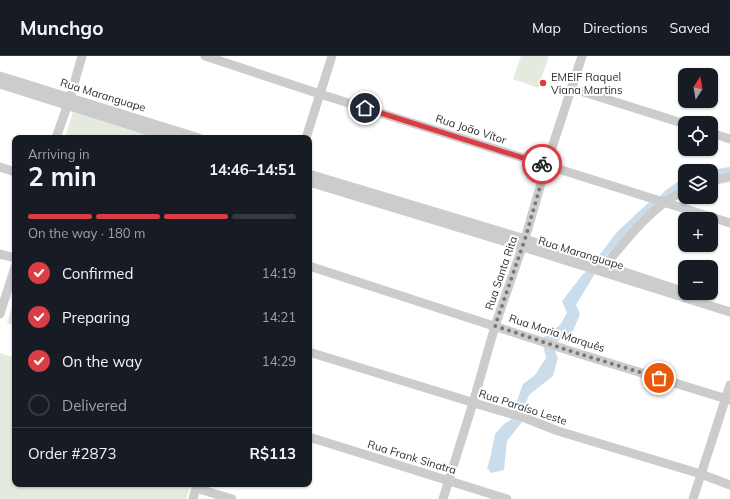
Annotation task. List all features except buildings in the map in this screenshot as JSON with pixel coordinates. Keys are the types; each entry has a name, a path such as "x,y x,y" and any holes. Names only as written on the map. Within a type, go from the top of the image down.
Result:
{"street":[{"path":"57,135 82,56"},
{"name":"Rua João Vítor","path":"205,56 546,166 730,223"},
{"path":"307,135 332,56"},
{"name":"Rua Santa Rita","path":"443,499 495,326 524,243 546,166 582,56"},
{"name":"Rua Maranguape","path":"0,76 162,135"},
{"name":"Rua Maranguape","path":"0,84 68,101 188,135"},
{"path":"571,88 678,122"},
{"path":"718,135 730,139"},
{"path":"0,167 12,171"},
{"name":"Rua Maranguape","path":"312,175 524,243 730,312"},
{"path":"718,180 730,177"},
{"name":"Rua Maranguape","path":"312,183 605,265 678,290"},
{"path":"605,265 656,210 678,195"},
{"path":"0,254 12,257"},
{"name":"Rua Maria Marquês","path":"312,267 580,354 728,400"},
{"path":"0,314 2,299 12,274"},
{"path":"712,300 730,306"},
{"name":"Rua Paraíso Leste","path":"312,353 525,418 558,431 701,474 730,485"},
{"path":"693,499 728,400 730,385"},
{"name":"Rua Frank Sinatra","path":"312,438 507,499"},
{"path":"193,499 197,487"},
{"path":"200,487 232,499"}],"shaded area":[{"path":"521,56 549,56 538,88 513,79"},
{"path":"73,112 145,135 66,135"},
{"path":"12,307 12,325 7,323"},
{"path":"0,353 12,357 12,487 190,487 186,499 0,499"}],"water":[{"path":"730,167 730,175 718,178 718,169"},
{"path":"678,182 678,188 664,201 658,198"},
{"path":"649,202 656,204 601,261 595,261 616,233"},
{"path":"588,270 596,272 576,305 580,314 573,331 555,343 543,339 560,325 567,313 562,301 583,274"},
{"path":"543,345 554,349 558,358 553,376 529,395 525,405 524,416 514,413 523,384 535,375 546,358"},
{"path":"512,419 522,422 507,441 504,470 491,473 487,468 495,434 504,424"}],"way so far":[{"path":"542,164 546,166 525,239 495,326 659,378"}],"place":[{"name":"EMEIF Raquel Viana Martins","path":"543,83"}],"route":[{"path":"365,108 542,164"}]}
